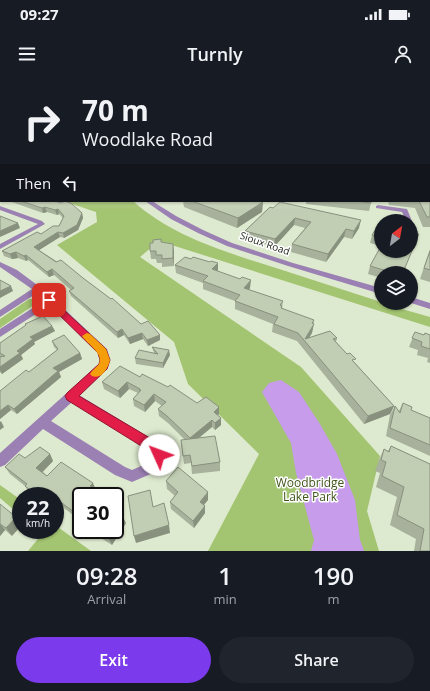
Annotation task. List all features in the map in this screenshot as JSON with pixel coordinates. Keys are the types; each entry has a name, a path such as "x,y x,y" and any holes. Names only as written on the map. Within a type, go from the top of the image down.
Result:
{"street":[{"name":"Sioux Road","path":"149,202 166,214 204,234 262,255 374,289"},
{"path":"378,207 405,210 406,214"},
{"path":"0,208 42,224 0,247"},
{"path":"0,264 21,276 49,300 103,352 105,360 103,366 0,461"},
{"path":"0,314 37,290"},
{"path":"0,334 49,300"},
{"path":"418,302 430,306"},
{"path":"43,422 132,476 155,466 159,455 151,445 71,396"}],"green space":[{"name":"Woodbridge Lake Park","path":"66,202 134,202 165,224 201,242 238,256 374,300 374,309 159,241 140,257 301,367 380,456 367,511 379,551 208,551 259,454 188,384 174,342 57,245 97,222 96,212"},
{"path":"29,299 35,299 37,303 0,328 0,319"},
{"name":"Woodbridge Lake Park","path":"376,310 406,310 430,317 430,327"},
{"path":"0,485 12,494 12,508 0,498"},
{"path":"64,532 72,537 72,539 74,539 91,551 28,551 38,539 64,539"}],"shaded area":[{"path":"281,380 299,392 337,454 355,500 360,540 364,551 311,551 314,540 296,473 291,443 262,392 269,383"}],"building":[{"path":"24,202 67,202 72,204 82,213 77,225 63,233 58,232 34,247 56,262 61,260 111,299 112,298 141,324 148,321 160,335 147,340 142,333 128,338 122,329 117,332 69,291 74,288 52,269 47,272 26,255 24,256 16,252 10,254 2,251 37,232 41,234 53,226 59,226 64,216 58,209 42,208"},
{"path":"195,202 263,202 238,218"},
{"path":"280,202 361,220 354,231 346,229 328,254 292,244 311,222 295,218 275,239 245,231 270,207 273,208"},
{"path":"420,202 430,202 430,217 427,217"},
{"path":"0,216 18,223 0,231"},
{"path":"161,239 161,242 173,244 173,258 162,259 162,255 156,255 156,251 150,251 150,243 153,243 153,240"},
{"path":"430,251 430,270 424,268"},
{"path":"185,257 191,259 193,257 218,263 212,269 240,279 242,277 251,280 244,288 283,301 280,305 282,306 281,308 314,320 312,323 314,324 305,339 330,331 337,338 333,339 347,354 350,353 356,359 352,360 394,406 368,416 298,333 274,324 278,317 235,301 240,295 203,281 208,276 175,265"},
{"path":"374,258 409,258 406,266 370,266"},
{"path":"0,280 11,286 0,291"},
{"path":"43,316 52,326 30,337 33,339 17,351 20,353 0,367 0,357 5,356 0,353 0,343 26,325 25,324"},
{"path":"415,332 430,335 430,349 421,346 422,342 412,338"},
{"path":"64,335 80,353 53,368 58,371 14,409 8,405 0,411 0,391 26,370 29,372 57,350 58,349 52,341"},
{"path":"152,347 169,350 163,363 135,358 139,350 158,354"},
{"path":"120,366 140,377 142,374 168,387 170,385 197,403 206,397 219,407 214,412 221,418 215,423 212,420 190,438 158,409 166,402 154,394 144,405 133,399 141,390 139,390 140,389 127,382 118,391 102,382"},
{"path":"403,403 412,407 411,410 430,418 430,445 390,428 395,406 400,413"},
{"path":"215,436 220,462 192,466 190,455 183,456 181,440"},
{"path":"391,446 430,464 430,551 420,551 424,529 397,515 404,487 382,476 386,462 381,460 384,449 389,452"},
{"path":"40,447 50,454 36,468 47,476 61,462 93,483 90,486 92,487 72,487 72,510 64,505 64,487 26,487 25,486 27,484 5,467 19,454 25,458"},
{"path":"178,467 208,492 200,502 205,506 193,521 170,502 178,492 166,481"},
{"path":"150,490 153,507 164,503 169,525 134,536 128,496"},
{"path":"0,504 12,514 12,521 6,528 0,524"}],"slow traffic":[{"path":"87,336 103,352 105,360 103,366 95,374"}],"route":[{"path":"49,300 103,352 105,360 103,366 71,396 151,445 159,455"}]}
